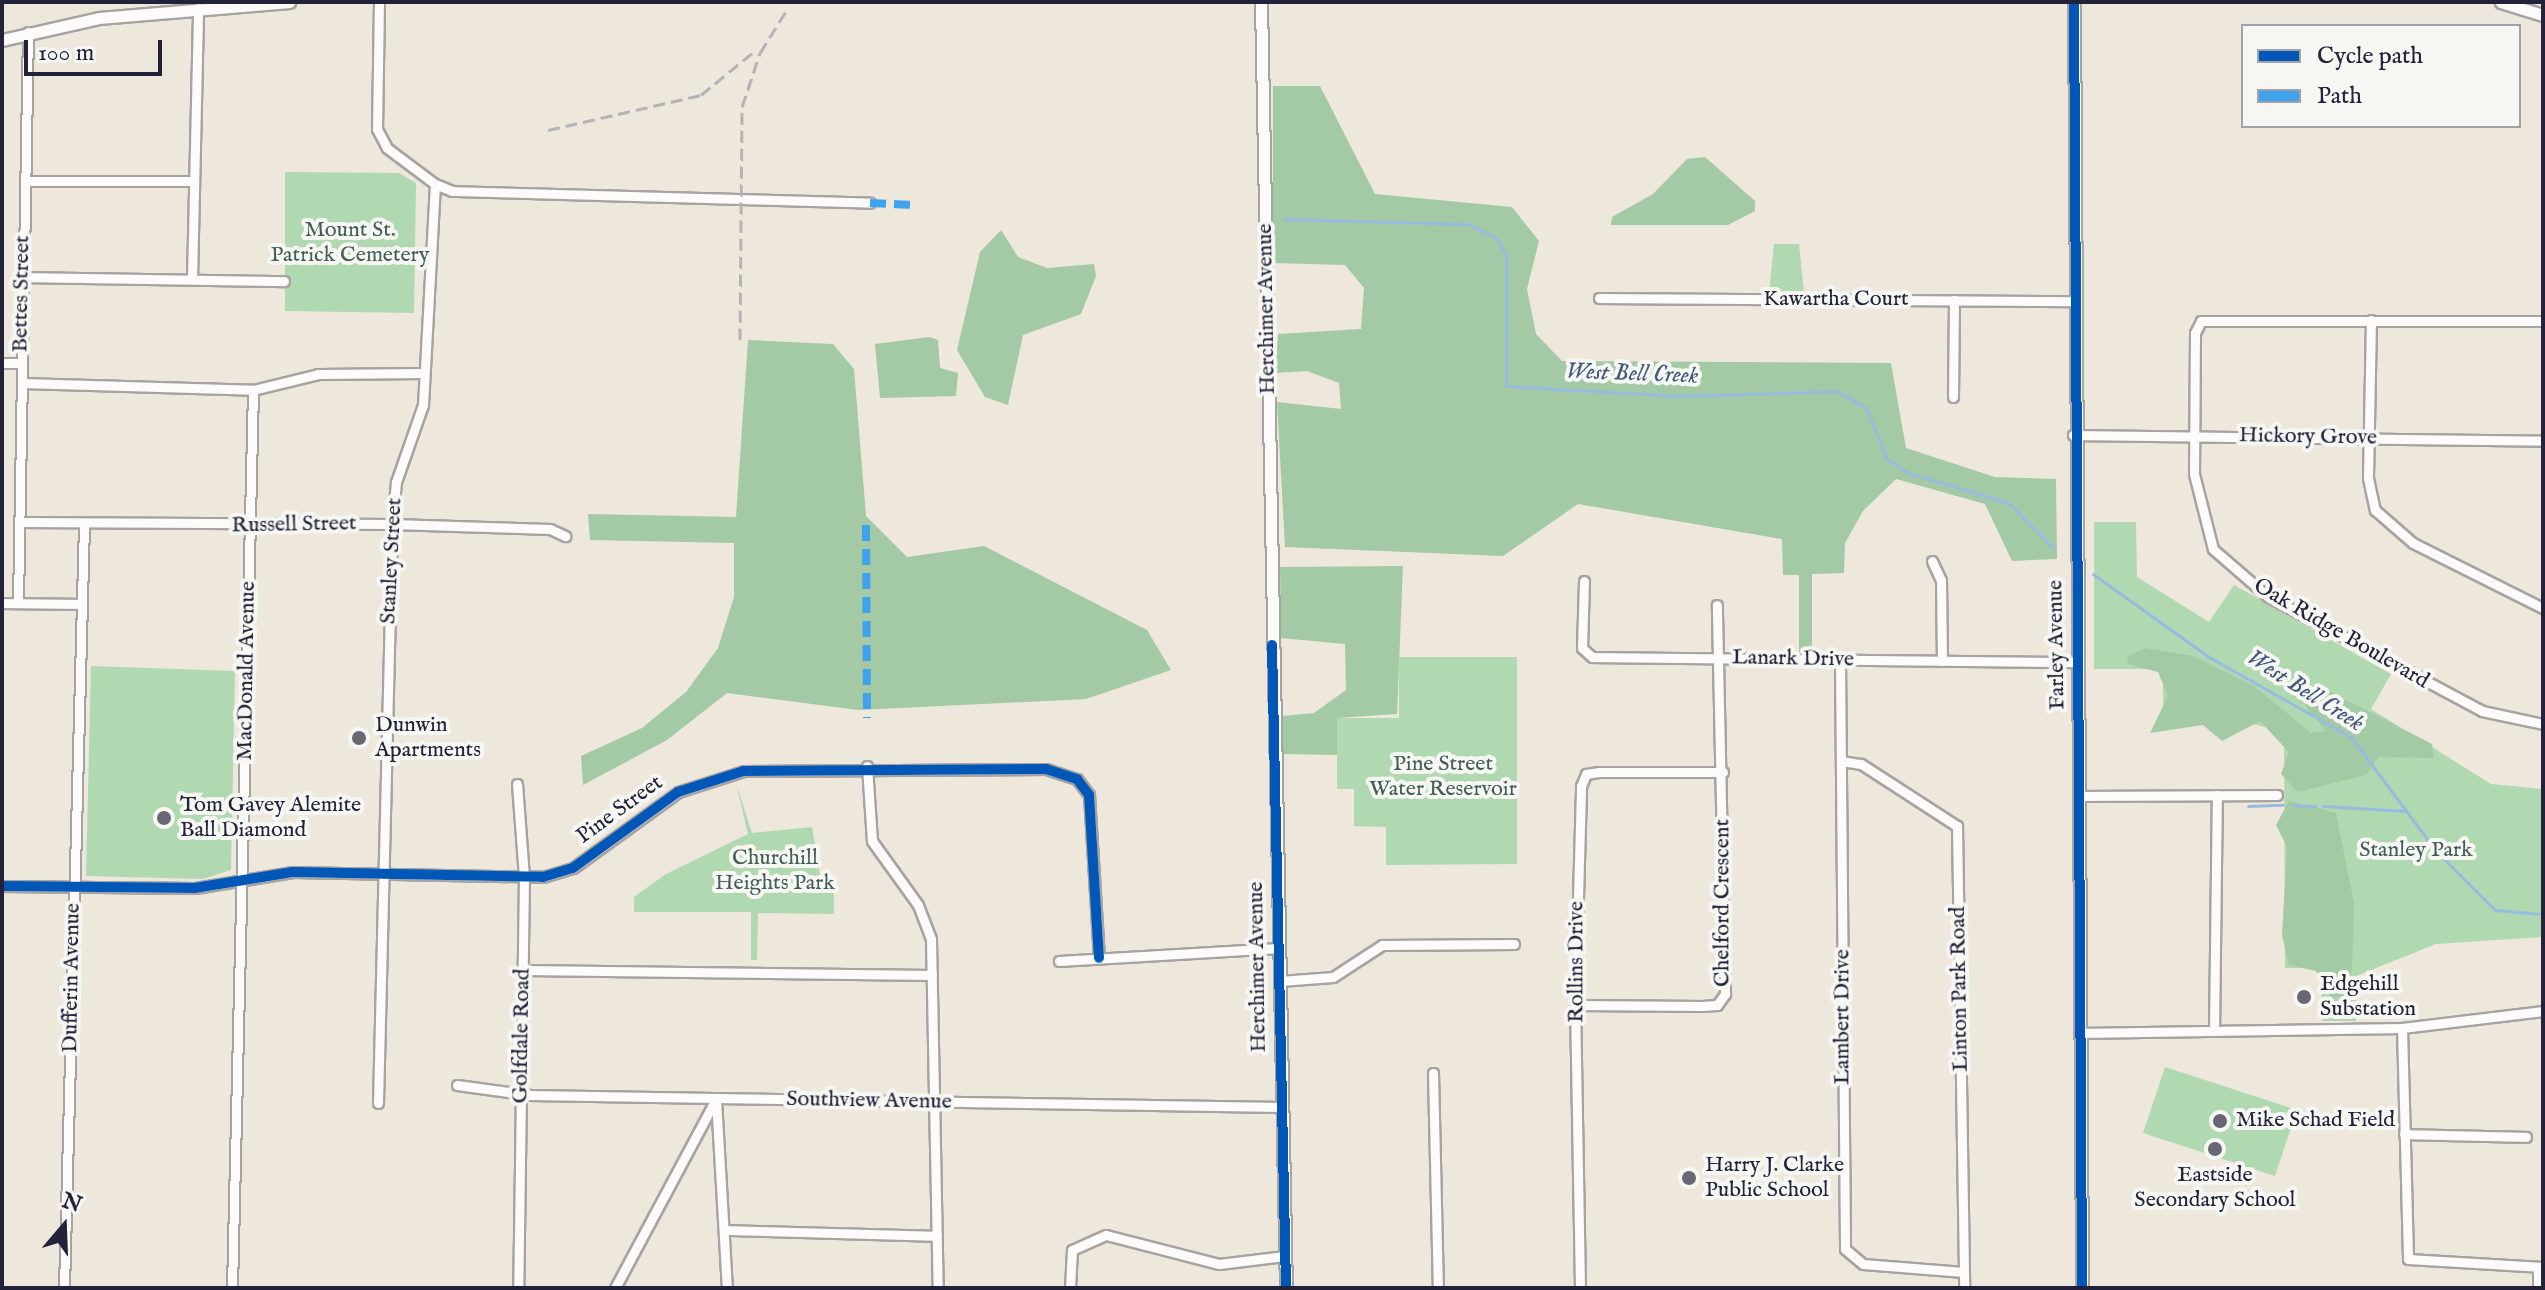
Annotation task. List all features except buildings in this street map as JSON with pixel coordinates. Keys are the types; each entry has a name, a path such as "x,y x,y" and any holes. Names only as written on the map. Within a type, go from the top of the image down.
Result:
{"street":[{"path":"2,40 28,32 198,8 289,2"},
{"path":"379,2 377,129 387,148 435,184 452,191 870,203"},
{"name":"Herchimer Avenue","path":"1261,2 1286,1288"},
{"name":"Farley Avenue","path":"2074,2 2073,435 2082,1288"},
{"path":"2501,2 2543,15"},
{"path":"192,279 198,8"},
{"name":"Bettes Street","path":"18,603 28,32"},
{"path":"25,181 194,181"},
{"name":"Stanley Street","path":"378,1103 392,524 424,373 435,184"},
{"path":"23,277 284,281"},
{"name":"Kawartha Court","path":"1599,298 2073,301"},
{"path":"1953,397 1954,300"},
{"path":"2543,321 2371,320 2369,494 2385,525 2543,608"},
{"name":"Oak Ridge Boulevard","path":"2371,320 2201,321 2195,333 2196,436 2202,526 2233,570 2441,691 2482,711 2543,724"},
{"path":"2,363 22,363"},
{"path":"22,383 253,390 318,374 424,373"},
{"name":"MacDonald Avenue","path":"232,1288 253,390"},
{"name":"Hickory Grove","path":"2073,435 2543,441"},
{"name":"Russell Street","path":"20,522 251,528 392,524 550,529 565,536"},
{"name":"Dufferin Avenue","path":"64,1288 84,524"},
{"path":"1932,561 1941,580 1942,661"},
{"name":"Lanark Drive","path":"1584,581 1584,655 2077,662"},
{"path":"2,603 81,604"},
{"name":"Chelford Crescent","path":"1575,1005 1717,1005 1725,994 1723,772 1716,658 1717,605"},
{"name":"Lambert Drive","path":"1840,660 1845,1249 1863,1264 1964,1272"},
{"name":"Linton Park Road","path":"1841,761 1861,764 1957,826 1964,1288"},
{"path":"867,766 872,841 922,914 932,975 938,1288"},
{"name":"Pine Street","path":"2,886 195,888 243,878 383,874 524,877 573,868 659,803 709,780 769,767 1046,769 1077,779 1092,805 1099,958"},
{"name":"Rollins Drive","path":"1580,1288 1575,1005 1586,774 1723,772"},
{"name":"Golfdale Road","path":"517,784 524,877 518,1288"},
{"path":"2214,1031 2217,795"},
{"path":"2079,796 2277,795"},
{"path":"1280,981 1333,977 1382,945 1514,944"},
{"path":"1059,961 1279,948"},
{"path":"523,970 932,975"},
{"path":"2079,1033 2402,1028 2543,1011"},
{"path":"2402,1028 2408,1259 2540,1267 2538,1288"},
{"path":"1433,1073 1438,1288"},
{"name":"Southview Avenue","path":"457,1085 520,1094 1281,1107"},
{"path":"716,1099 727,1288"},
{"path":"615,1288 716,1099"},
{"path":"2404,1134 2526,1137"},
{"path":"726,1230 937,1236"},
{"path":"1070,1288 1072,1250 1106,1235 1219,1264 1285,1256"}],"green space":[{"path":"1273,86 1320,86 1375,194 1512,207 1539,241 1527,289 1536,334 1562,361 1891,363 1906,448 1995,477 2056,479 2057,559 2012,561 1985,504 1896,479 1863,511 1845,543 1844,573 1812,574 1812,652 1799,652 1799,575 1783,575 1782,539 1578,504 1503,556 1285,547 1277,402 1341,409 1339,383 1307,371 1275,373 1278,334 1361,329 1364,288 1345,265 1273,263"},
{"path":"1705,157 1755,201 1755,211 1728,225 1611,225 1612,217 1653,194 1687,159"},
{"name":"Mount St. Patrick Cemetery","path":"285,172 399,173 416,183 414,313 285,311"},
{"path":"1001,230 1018,257 1047,268 1094,264 1096,276 1081,314 1023,335 1008,405 985,397 957,350 980,252"},
{"path":"1774,244 1799,244 1804,293 1769,293"},
{"path":"930,337 938,340 940,368 958,373 956,396 880,398 875,344"},
{"path":"748,340 833,344 854,369 866,516 907,557 984,546 1147,630 1171,670 1086,699 858,710 727,693 667,740 583,785 581,756 642,728 686,692 718,648 734,597 734,543 590,540 588,514 736,517"},
{"name":"Stanley Park","path":"2094,522 2136,522 2137,577 2209,622 2234,585 2391,674 2371,709 2491,784 2543,789 2543,937 2436,944 2356,976 2356,1021 2322,1021 2322,968 2285,968 2284,731 2219,717 2163,718 2163,669 2094,669"},
{"path":"1403,566 1397,714 1337,718 1337,755 1283,754 1282,716 1314,713 1346,690 1345,644 1281,638 1280,567"},
{"path":"2145,648 2193,656 2254,686 2311,733 2326,731 2306,707 2310,689 2325,689 2432,744 2434,758 2379,757 2366,775 2298,792 2281,774 2289,752 2260,721 2222,741 2203,725 2150,733 2168,696 2158,672 2128,664 2127,657"},
{"name":"Pine Street Water Reservoir","path":"1399,657 1517,657 1517,864 1386,865 1386,827 1354,826 1354,789 1337,789 1337,718 1399,718"},
{"path":"91,666 235,671 231,870 203,879 86,876"},
{"name":"Churchill Heights Park","path":"736,783 752,833 812,827 820,874 834,894 834,914 758,913 757,960 751,960 751,912 634,912 634,897 666,874 748,834"},
{"path":"2289,801 2336,813 2354,903 2352,970 2345,995 2332,999 2316,971 2289,965 2282,935 2287,847 2276,825"},
{"name":"Mike Schad Field","path":"2165,1067 2297,1110 2275,1176 2143,1133"}],"waterway":[{"name":"West Bell Creek","path":"1285,219 1469,224 1497,239 1506,255 1506,386 1682,396 1837,391 1866,408 1887,459 1906,472 2009,503 2054,549"},
{"name":"West Bell Creek","path":"2093,574 2209,657 2351,737 2436,851 2495,910 2543,914"},
{"path":"2248,806 2283,805"},
{"path":"2294,805 2316,806"},
{"path":"2323,806 2407,811"}],"railway":[{"path":"740,340 742,107 760,53 788,8"},
{"path":"548,130 701,95 757,49"}],"marked path":[{"path":"870,203 914,205"},
{"path":"866,525 867,718"}],"cycle path":[{"path":"2074,2 2082,1288"},
{"path":"1272,645 1286,1288"},
{"path":"2,886 195,888 293,872 543,877 573,868 678,792 744,771 1046,769 1077,779 1089,795 1099,958"}],"place":[{"name":"Dunwin Apartments","path":"359,738"},
{"name":"Tom Gavey Alemite Ball Diamond","path":"164,818"},
{"name":"Edgehill Substation","path":"2304,997"},
{"name":"Mike Schad Field","path":"2220,1121"},
{"name":"Eastside Secondary School","path":"2215,1149"},
{"name":"Harry J. Clarke Public School","path":"1689,1178"}]}
